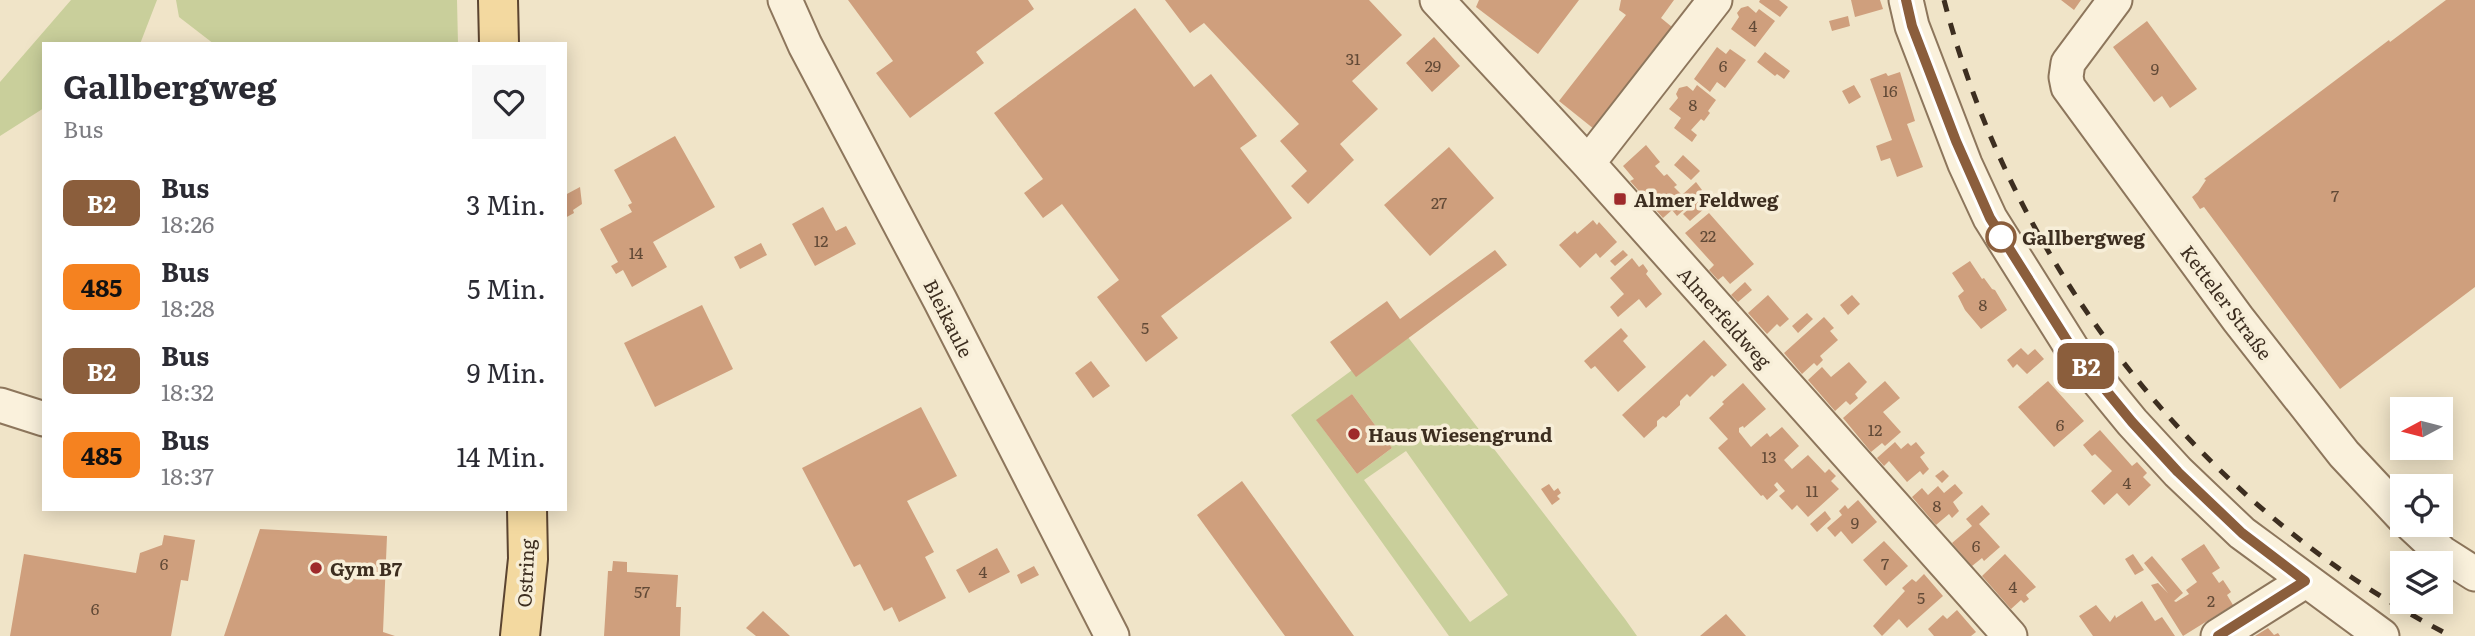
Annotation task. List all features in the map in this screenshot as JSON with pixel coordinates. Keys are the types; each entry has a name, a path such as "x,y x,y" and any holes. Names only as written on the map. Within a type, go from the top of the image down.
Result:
{"main road":[{"path":"498,0 499,42"},
{"name":"Ostring","path":"520,636 528,559 527,511"}],"street":[{"name":"Bleikaule","path":"785,0 805,45 940,300 1112,636"},
{"name":"Almerfeldweg","path":"1437,0 1588,163 2010,636"},
{"path":"1588,163 1715,0"},
{"path":"1906,0 1912,26 1960,152 1990,218 2073,350 2132,422 2178,472 2242,533 2382,636"},
{"name":"Ketteler Straße","path":"2115,0 2073,55 2066,70 2068,87 2238,319 2344,454 2390,503"},
{"path":"0,405 42,418"},
{"path":"2425,537 2442,553 2475,574"},
{"path":"2218,636 2305,581"}],"green space":[{"path":"71,0 157,0 141,42 42,42 42,109 0,136 0,82"},
{"path":"176,0 457,0 458,42 211,42 179,17"},
{"path":"1404,332 1637,636 1449,636 1291,415","holes":["1352,394 1392,448 1357,474 1317,421","1406,451 1508,595 1470,622 1364,480"]}],"building":[{"path":"848,0 1028,0 1034,9 976,52 984,63 910,118 876,73 893,61"},
{"path":"1165,0 1369,0 1402,35 1352,81 1378,109 1340,144 1354,160 1308,204 1291,186 1307,171 1280,141 1299,124 1204,23 1190,33"},
{"path":"1479,0 1579,0 1538,54 1476,7"},
{"path":"1621,0 1674,0 1661,18 1672,27 1594,129 1559,101 1626,15 1619,10"},
{"path":"1779,0 1788,7 1780,17 1759,2"},
{"path":"1851,0 1880,0 1883,9 1855,17"},
{"path":"2061,0 2081,0 2074,10"},
{"path":"2446,0 2475,0 2475,287 2340,389 2204,207 2200,209 2192,197 2206,180 2204,179"},
{"path":"1748,6 1756,13 1759,9 1775,21 1755,47 1731,29 1739,17 1737,13"},
{"path":"1135,8 1194,87 1211,74 1257,136 1240,148 1292,218 1161,316 1178,338 1146,362 1097,297 1119,280 1062,204 1043,218 1024,193 1043,179 994,113"},
{"path":"1848,16 1850,26 1832,31 1829,21"},
{"path":"2147,21 2197,89 2170,108 2162,96 2154,102 2113,47"},
{"path":"1434,37 1460,66 1432,92 1406,63"},
{"path":"1717,47 1726,54 1730,49 1746,60 1725,88 1717,82 1710,92 1694,79"},
{"path":"1765,52 1790,71 1784,79 1777,74 1775,76 1757,62"},
{"path":"1900,72 1915,121 1907,124 1923,167 1897,177 1890,158 1881,161 1876,146 1892,140 1870,79 1886,73 1888,76"},
{"path":"1697,85 1716,100 1704,121 1701,119 1691,130 1697,135 1692,142 1674,128 1681,118 1669,109 1678,98 1676,94 1679,88 1687,86 1693,91"},
{"path":"1854,85 1861,97 1849,104 1842,91"},
{"path":"675,136 715,207 653,242 667,267 632,287 623,270 616,274 611,266 618,262 600,229 632,212 628,205 632,203 614,170"},
{"path":"1646,145 1660,162 1655,166 1664,176 1667,174 1682,195 1696,182 1702,190 1688,203 1685,198 1683,200 1688,206 1677,216 1672,210 1663,218 1630,181 1634,179 1623,166"},
{"path":"1449,147 1494,198 1430,256 1384,205"},
{"path":"1683,155 1700,171 1691,180 1674,165"},
{"path":"580,187 582,204 567,217 567,194"},
{"path":"1699,200 1705,208 1690,221 1683,214"},
{"path":"823,207 836,231 846,226 856,244 815,266 792,224"},
{"path":"1709,213 1754,264 1730,284 1723,276 1718,280 1709,270 1714,265 1685,233"},
{"path":"1593,220 1597,225 1599,222 1617,242 1600,258 1596,253 1580,268 1559,245"},
{"path":"761,243 767,255 740,269 734,257"},
{"path":"1495,250 1507,265 1356,377 1330,342 1387,301 1400,319"},
{"path":"1623,250 1628,255 1615,266 1610,261"},
{"path":"1632,258 1639,267 1643,264 1648,271 1646,274 1662,294 1646,308 1639,299 1618,317 1610,307 1624,294 1610,278"},
{"path":"1970,261 1982,279 1995,290 2007,310 1981,329 1965,310 1958,296 1964,291 1952,273"},
{"path":"1745,282 1752,290 1738,302 1731,295"},
{"path":"1768,295 1789,319 1780,327 1777,324 1767,334 1748,313"},
{"path":"1852,295 1860,304 1848,315 1840,305"},
{"path":"702,305 733,369 655,407 624,343"},
{"path":"1807,313 1813,319 1798,333 1792,326"},
{"path":"1824,317 1834,328 1830,331 1838,340 1820,356 1823,360 1817,366 1814,363 1802,374 1784,353"},
{"path":"1621,328 1628,336 1623,341 1646,367 1618,392 1595,366 1591,369 1584,361"},
{"path":"1704,340 1727,365 1714,377 1712,375 1690,397 1687,394 1680,401 1680,405 1666,418 1663,416 1657,421 1657,426 1644,438 1622,415"},
{"path":"2021,348 2028,355 2035,349 2044,359 2027,374 2017,364 2013,368 2007,360"},
{"path":"1091,361 1110,386 1093,398 1075,373"},
{"path":"1849,362 1867,382 1855,394 1858,398 1850,405 1846,401 1835,411 1808,380 1822,367 1831,377"},
{"path":"1885,381 1900,398 1883,412 1901,432 1885,446 1882,443 1871,452 1843,418"},
{"path":"2048,381 2084,421 2054,447 2018,407"},
{"path":"1743,383 1766,409 1744,428 1739,428 1739,432 1751,447 1767,433 1770,437 1782,427 1799,446 1784,460 1792,469 1808,455 1825,473 1829,469 1836,476 1831,481 1839,489 1808,517 1797,505 1792,510 1779,496 1785,491 1777,482 1774,485 1778,490 1767,500 1761,496 1718,448 1728,439 1709,418"},
{"name":"Haus Wiesengrund","path":"1352,394 1392,448 1357,474 1316,420"},
{"path":"921,407 957,476 907,501 934,552 925,557 946,598 899,622 892,607 884,611 860,564 854,567 802,468"},
{"path":"2100,430 2132,466 2137,462 2147,473 2143,477 2151,485 2129,506 2117,493 2104,505 2091,491 2112,471 2095,454 2092,456 2083,445"},
{"path":"1895,442 1901,449 1908,443 1911,446 1916,442 1925,453 1920,457 1929,469 1923,475 1920,471 1907,482 1889,461 1884,466 1877,458"},
{"path":"1943,470 1949,476 1942,483 1935,476"},
{"path":"1242,481 1354,636 1285,636 1197,515"},
{"path":"1549,484 1554,491 1558,488 1561,493 1557,496 1560,499 1552,505 1541,489"},
{"path":"1955,484 1963,493 1953,502 1959,511 1952,518 1949,514 1936,525 1912,497 1922,488 1928,495 1938,486 1944,493"},
{"path":"1858,500 1877,522 1852,544 1841,531 1835,537 1827,528 1842,515 1839,511 1845,505 1848,509"},
{"path":"1982,505 1990,514 1979,524 2000,547 1984,561 1982,558 1972,566 1952,543 1972,526 1966,519"},
{"path":"1825,511 1831,519 1817,532 1810,524"},
{"name":"Gym B7","path":"260,529 387,536 383,632 395,636 224,636"},
{"path":"164,535 195,540 188,581 181,580 171,636 10,636 24,554 136,573 140,553 162,545"},
{"path":"1884,541 1908,566 1886,586 1863,560"},
{"path":"2204,544 2220,568 2212,573 2219,583 2223,580 2231,592 2227,595 2233,605 2183,636 2151,585 2158,583 2168,593 2144,563 2152,556 2183,593 2174,601 2176,602 2189,594 2186,590 2197,582 2181,559"},
{"path":"997,548 1010,572 969,593 956,570"},
{"path":"2005,554 2036,587 2026,595 2029,599 2024,603 2021,600 2011,609 1982,576"},
{"path":"2133,554 2144,570 2135,575 2125,559"},
{"path":"613,561 627,562 627,572 678,575 676,607 681,607 680,636 604,636 608,571 612,571"},
{"path":"1034,566 1039,575 1021,584 1017,575"},
{"path":"1924,574 1943,596 1907,628 1899,619 1882,636 1873,626 1905,591 1902,588 1912,579 1916,582"},
{"path":"2142,601 2155,621 2162,617 2175,636 2093,636 2079,616 2096,605 2110,622 2115,615 2116,618"},
{"path":"1957,610 1976,632 1971,636 1934,636 1928,629 1943,615 1947,619"},
{"path":"763,611 790,636 756,636 746,628"},
{"path":"1726,614 1746,636 1700,636"},
{"path":"2268,628 2274,635 2278,633 2280,636 2255,636"}],"railway":[{"path":"1944,0 1976,99 2018,195 2070,286 2130,371 2200,450 2277,521 2361,583 2451,636"}],"bus line":[{"name":"B2","path":"1906,0 1912,26 1956,141 1990,218 2073,350 2132,422 2178,472 2242,533 2305,581 2218,636"}],"place":[{"name":"Almer Feldweg","path":"1620,199"},
{"name":"Gallbergweg","path":"2001,237"},
{"name":"Haus Wiesengrund","path":"1354,434"},
{"name":"Gym B7","path":"316,568"}]}
